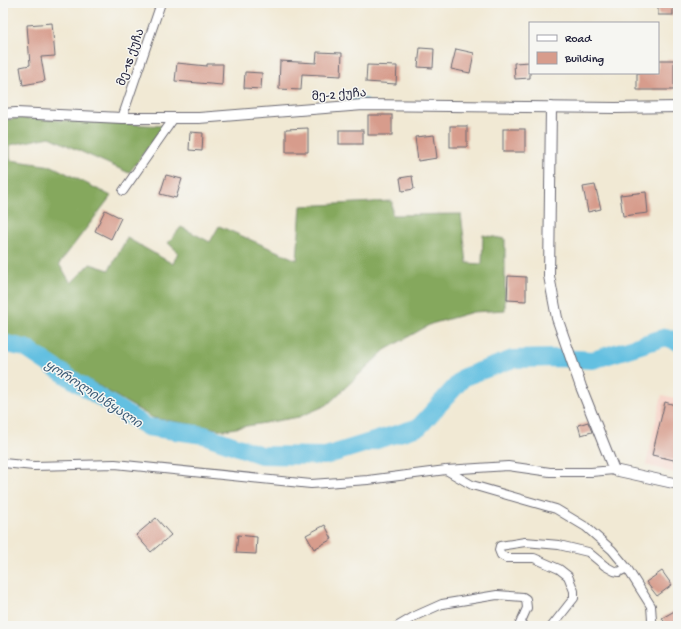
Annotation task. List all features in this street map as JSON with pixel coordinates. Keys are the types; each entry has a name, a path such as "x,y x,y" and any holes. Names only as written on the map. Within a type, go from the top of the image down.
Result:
{"street":[{"name":"მე-15 ქუჩა","path":"122,118 161,3"},
{"name":"მე-2 ქუჩა","path":"3,114 16,113 122,118 199,118 363,105 551,108 678,107"},
{"path":"551,108 548,276 557,318 614,470"},
{"path":"123,192 174,118"},
{"path":"3,462 34,466 115,464 311,484 368,480 446,470 508,466 550,472 592,472 614,470 678,484"},
{"path":"446,470 472,486 556,509 586,527 612,550 627,568 651,606 652,620 650,626"},
{"path":"552,626 574,598 574,591 568,576 559,569 534,558 506,558 501,555 499,550 500,546 525,542 559,545 588,552 605,566 614,571 619,572 627,568"},
{"path":"398,626 415,616 442,604 497,595 523,597 526,599 527,608 519,626"}],"shaded area":[{"path":"662,395 678,399 678,474 646,465"}],"green space":[{"path":"20,118 164,126 129,173 50,137 10,145 10,160 52,166 111,196 59,264 71,283 90,264 109,270 127,238 173,264 178,252 168,243 181,227 210,242 219,226 297,260 301,206 392,201 392,215 461,214 467,263 482,264 483,235 505,239 505,310 473,312 431,324 385,350 327,405 299,417 224,430 153,418 31,346 3,334 3,120"}],"building":[{"path":"658,3 673,3 673,15 658,15"},
{"path":"52,23 55,56 41,57 45,81 23,85 20,67 30,65 27,25"},
{"path":"420,48 434,49 433,68 418,67"},
{"path":"456,49 474,53 470,73 451,69"},
{"path":"317,52 342,53 341,76 302,74 301,90 279,89 280,61 316,63"},
{"path":"659,60 674,60 674,90 637,90 637,74 659,74"},
{"path":"529,62 530,78 515,79 514,63"},
{"path":"177,63 207,66 207,64 223,64 222,85 175,81"},
{"path":"367,65 397,66 396,84 366,82"},
{"path":"245,72 262,73 261,89 244,88"},
{"path":"368,115 392,115 392,135 368,135"},
{"path":"450,126 467,126 467,147 450,147"},
{"path":"308,128 308,152 286,152 286,129"},
{"path":"503,129 525,129 525,152 503,152"},
{"path":"339,130 363,130 363,144 339,144"},
{"path":"190,132 203,133 202,151 189,150"},
{"path":"434,135 437,158 418,161 415,137"},
{"path":"166,175 182,179 176,198 160,194"},
{"path":"412,176 414,189 402,191 400,178"},
{"path":"595,185 601,209 588,212 583,187"},
{"path":"646,192 648,213 623,216 620,195"},
{"path":"105,210 121,218 111,239 95,231"},
{"path":"508,276 526,277 526,301 507,300"},
{"path":"665,402 678,406 678,461 652,455"},
{"path":"588,422 592,432 581,435 578,425"},
{"path":"156,518 171,535 151,552 136,535"},
{"path":"325,525 332,539 314,549 306,535"},
{"path":"238,535 257,537 256,554 236,553"},
{"path":"662,571 672,585 657,596 646,582"},
{"path":"678,609 678,626 667,626 662,618"}],"waterway":[{"path":"347,100 367,100"},
{"name":"ყოროლისწყალი","path":"3,343 25,348 147,427 204,435 261,455 325,456 419,427 464,377 513,359 558,358 593,360 666,337 678,342"}]}
